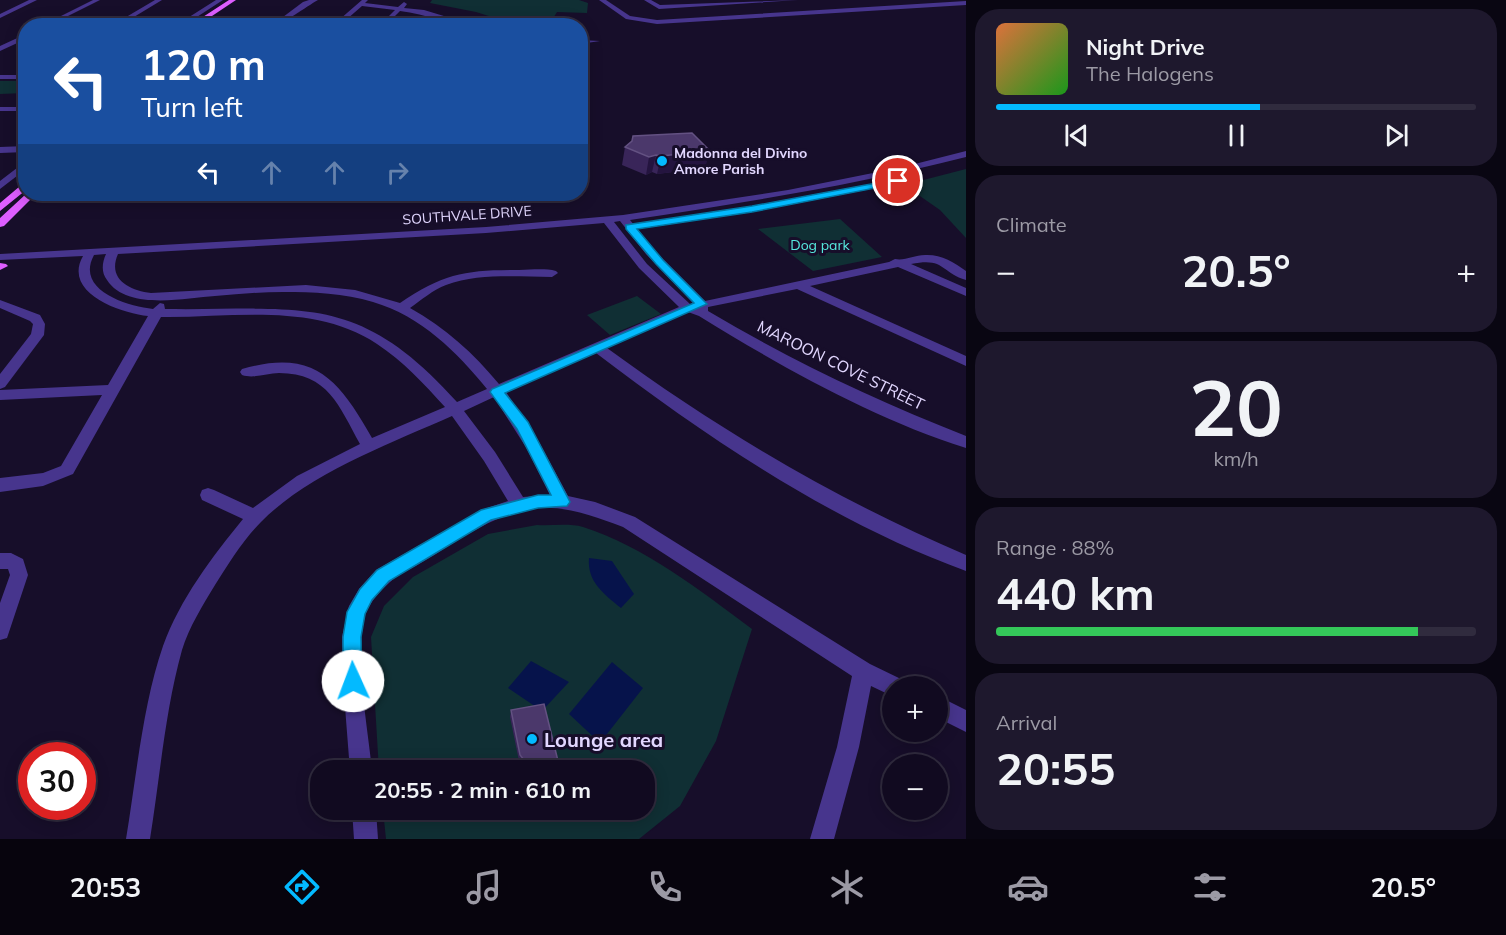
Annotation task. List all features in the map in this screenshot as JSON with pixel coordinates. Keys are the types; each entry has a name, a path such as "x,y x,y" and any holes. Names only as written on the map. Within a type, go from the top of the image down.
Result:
{"main road":[{"path":"205,18 233,0"},
{"path":"212,18 240,0"},
{"path":"0,208 18,191"},
{"path":"0,224 24,201"}],"street":[{"path":"0,16 34,0"},
{"path":"61,18 97,0"},
{"path":"128,18 159,0"},
{"path":"191,18 220,0"},
{"path":"284,18 305,2 315,0"},
{"path":"389,18 408,0"},
{"path":"602,0 623,16 647,21 966,3"},
{"path":"647,0 659,7 795,0"},
{"path":"691,0 699,6"},
{"path":"344,18 362,2 448,18"},
{"path":"738,2 764,15"},
{"path":"0,49 18,40"},
{"path":"588,42 597,41"},
{"path":"0,77 18,77"},
{"path":"0,109 18,109"},
{"path":"0,150 18,149"},
{"name":"SOUTHVALE DRIVE","path":"626,223 903,170 966,154"},
{"name":"SOUTHVALE DRIVE","path":"1,262 488,240 799,201 880,185 966,164"},
{"path":"0,186 18,171"},
{"name":"MAROON COVE STREET","path":"626,223 702,308 767,352 898,415 966,442"},
{"path":"610,224 643,266 687,308"},
{"path":"111,256 109,274 120,285 132,292 165,296 267,289 332,290 370,297 402,308 449,337 497,392 523,426 562,502"},
{"path":"87,258 82,274 85,280 100,295 114,304 130,309 157,313 299,313 333,318 361,329 390,345 454,410 506,480 519,505"},
{"path":"138,839 161,698 173,647 196,597 222,558 255,517 303,481 369,446 687,308 702,308 895,262 935,258 946,262 966,276"},
{"path":"895,262 966,292"},
{"path":"402,308 439,284 456,278 474,275 552,273"},
{"path":"799,285 966,361"},
{"path":"0,485 45,479 58,476 67,470 165,296"},
{"path":"0,304 35,318 39,324 37,335 0,384"},
{"path":"597,347 644,384 714,431 829,499 966,563"},
{"path":"247,372 267,368 297,368 317,373 332,386 369,446"},
{"path":"0,395 111,390"},
{"path":"208,495 255,517"},
{"path":"360,760 353,681 352,637 356,612 366,595 383,576 486,514 538,501 562,502 595,509 629,522 863,671 882,680"},
{"path":"0,561 11,561 17,565 19,575 0,631"},
{"path":"822,839 848,747 863,671"},
{"path":"948,712 966,721"},
{"path":"365,820 366,839"}],"green space":[{"path":"432,0 579,0 588,3 587,13 557,12 553,18 495,18 430,3"},
{"path":"0,81 18,81 18,93 0,94"},
{"path":"966,169 966,238 940,210 904,185"},
{"name":"Dog park","path":"840,219 882,257 813,271 758,229"},
{"path":"637,296 661,314 610,335 587,315"},
{"path":"537,525 583,527 628,546 672,571 752,629 716,741 680,806 639,839 386,839 384,820 655,820 655,760 378,760 371,637 384,606 413,577 488,534"}],"shaded area":[{"path":"589,558 612,561 634,594 621,608 594,581"},
{"path":"531,661 569,682 542,711 508,688"},
{"path":"612,662 643,688 600,743 569,714"}],"building":[{"path":"692,133 710,151 649,157 625,147 632,141 633,136"},
{"name":"Lounge area","path":"544,704 558,760 524,760 520,755 511,710"}],"place":[{"name":"Madonna del Divino Amore Parish","path":"662,161"},
{"name":"Lounge area","path":"532,739"}],"route":[{"path":"353,681 352,637 356,612 366,595 383,576 486,514 538,501 562,502 523,426 497,392 687,308 701,304 659,262 630,227 799,201 898,181"}]}
